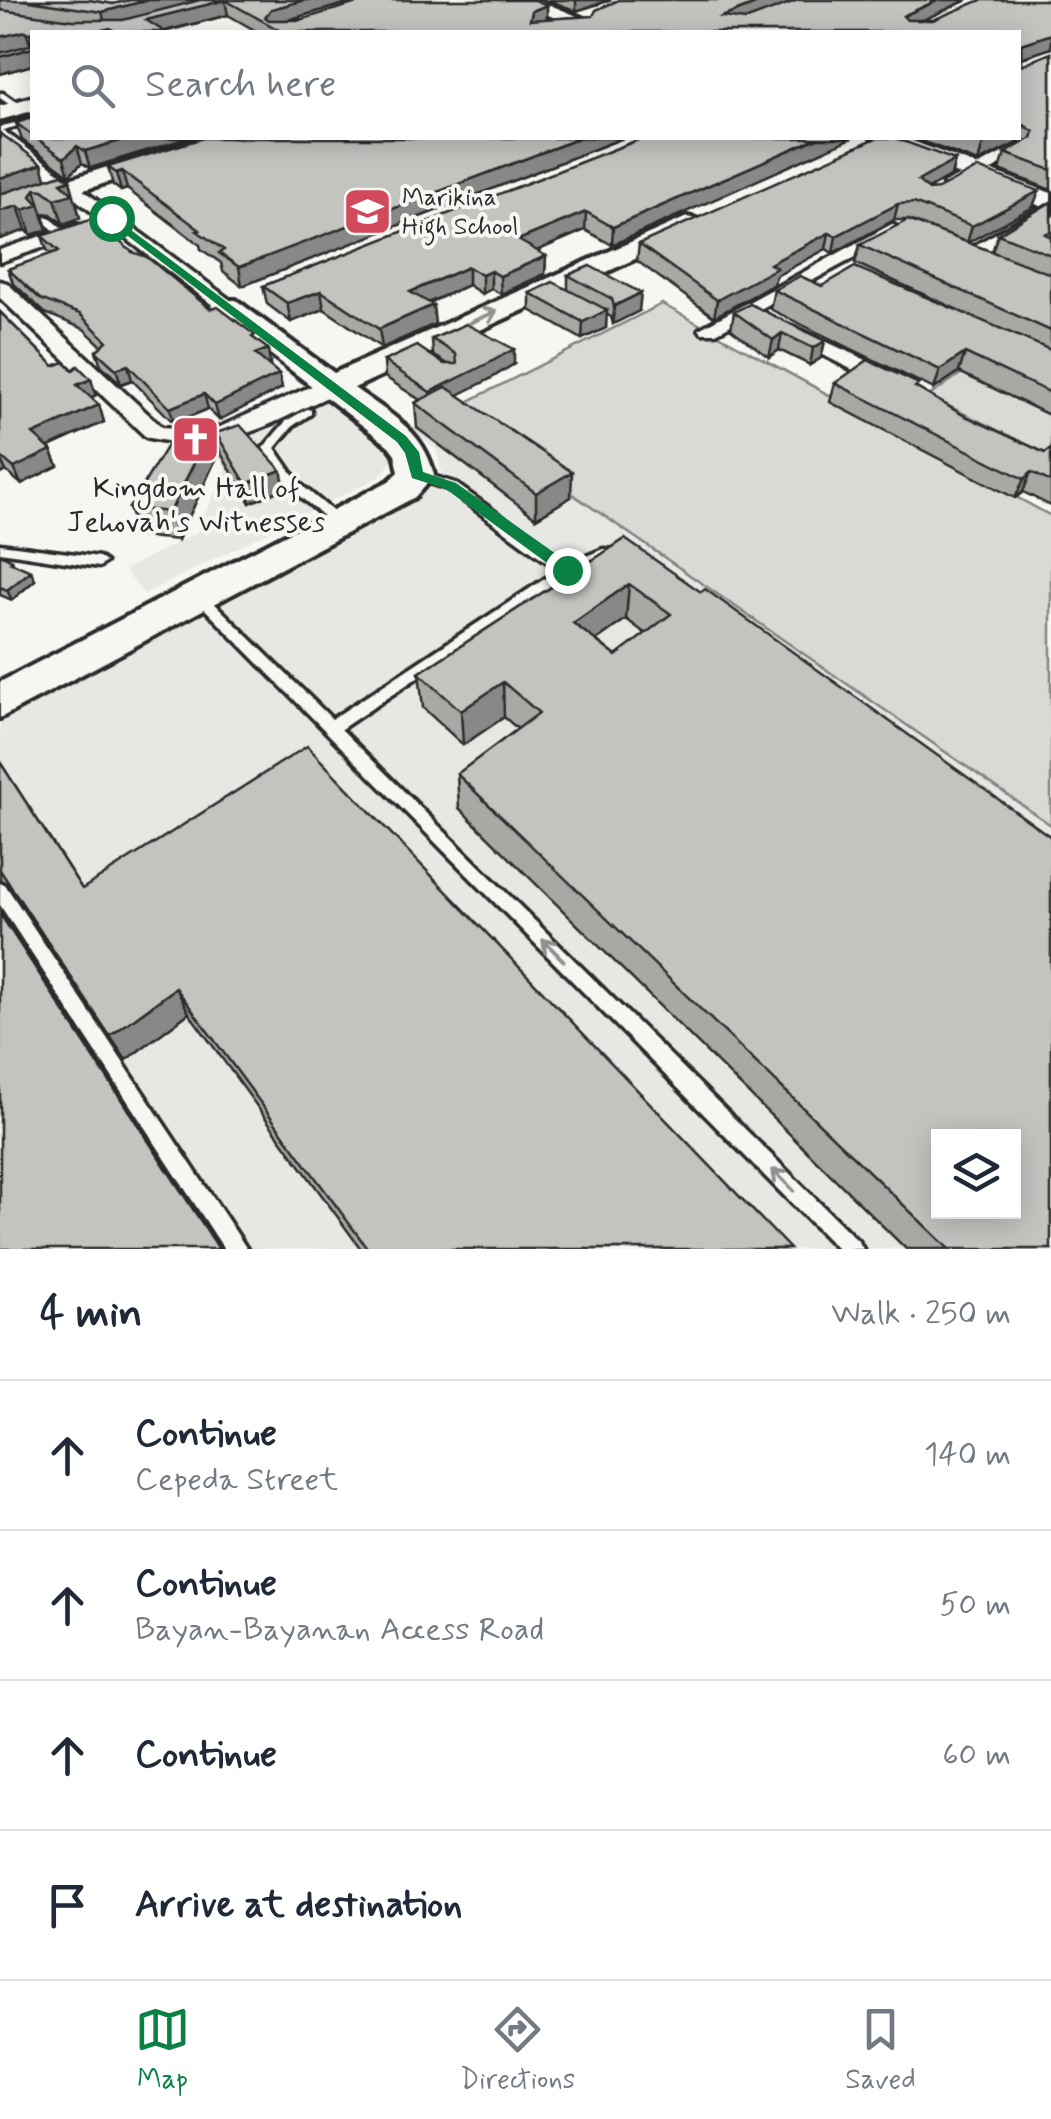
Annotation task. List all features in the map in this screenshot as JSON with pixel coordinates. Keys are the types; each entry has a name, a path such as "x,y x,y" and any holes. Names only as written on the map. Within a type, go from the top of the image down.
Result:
{"street":[{"path":"522,0 601,30"},
{"path":"548,30 609,10"},
{"path":"0,131 402,439 412,452 417,475 402,489 0,701"},
{"path":"0,209 216,140"},
{"path":"874,140 973,173 1051,205"},
{"path":"942,190 1017,150"},
{"path":"1002,266 963,250 1051,205"},
{"path":"0,287 154,432 192,441 254,439 331,386 556,294 703,217"},
{"path":"0,256 111,218"},
{"path":"709,328 838,268 907,228"},
{"path":"226,306 261,292"},
{"path":"746,309 916,393"}],"lane":[{"path":"0,131 17,108"},
{"path":"46,219 64,234"},
{"path":"307,412 254,439 295,486 338,522"},
{"path":"417,475 451,486 567,570"},
{"path":"0,548 99,562"},
{"path":"332,727 567,570 608,552 634,558"},
{"path":"200,596 852,1249"},
{"path":"0,891 236,1249"}],"shaded area":[{"path":"662,304 1051,516 1051,825 451,410"},
{"path":"992,352 1051,379 1051,457 929,396"},
{"path":"333,399 387,440 394,458 381,476 144,594 124,570 196,533 226,469 216,451"},
{"path":"451,410 1051,825 1051,1249 0,1249 0,719 415,494 442,473 436,450 411,429"}],"building":[{"path":"23,0 113,4 148,0 102,12"},
{"path":"200,0 225,0 146,20 162,30 30,30 30,33 0,37 0,10 72,20 123,20"},
{"path":"225,0 305,0 271,9 265,17 269,20 300,20 367,0 535,0 547,5 532,11 530,20 593,16 596,10 619,0 765,0 722,17 745,20 798,0 938,0 903,16 907,20 933,20 981,0 1051,0 1051,34 1021,44 1021,30 279,30"},
{"path":"1021,44 1022,65 1051,53 1051,170 1005,153 1032,138 1034,132 1021,126"},
{"path":"30,45 30,49 0,57 0,53"},
{"path":"30,119 30,134 16,123"},
{"path":"0,133 42,164 0,178"},
{"path":"39,140 123,140 85,151 77,146 64,158"},
{"path":"196,140 575,140 239,267 219,253 224,250 197,231 200,230 122,171 116,173 108,167"},
{"path":"638,140 812,140 613,227 586,212 518,240 546,256 500,276 491,271 482,275 468,267 410,292 433,305 379,329 321,291 287,303 263,286"},
{"path":"872,140 900,140 955,160 918,181 929,190 978,168 1039,191 972,226 914,203 898,204 775,261 770,264 777,268 717,300 639,244"},
{"path":"62,174 70,180 61,183 73,194 55,199 35,189 31,196 39,205 0,211 0,194"},
{"path":"1051,202 1051,231 1045,234 1051,237 1051,255 998,234"},
{"path":"93,219 210,309 218,307 255,335 252,337 268,349 255,354 279,374 215,405 204,394 170,408 128,365 116,369 96,351 107,341 80,314 40,299 8,269 59,251 42,236"},
{"path":"908,220 1051,274 1051,331 860,245"},
{"path":"590,266 641,293 614,306 612,299 568,275"},
{"path":"855,267 1051,350 1051,393 965,353 940,370 774,290 800,276 822,286"},
{"path":"553,282 607,310 583,322 530,293"},
{"path":"750,304 825,341 813,348 782,333 773,340 734,312"},
{"path":"0,312 54,366 64,362 73,370 78,366 91,379 77,385 99,405 33,434 51,450 14,468 0,456"},
{"path":"466,324 514,349 430,392 384,361 417,346 444,364 457,364 456,354 432,339"},
{"path":"868,360 919,384 915,387 963,415 1045,453 1051,449 1051,482 1031,472 1024,479 835,383"},
{"path":"446,387 572,472 536,493 415,403"},
{"path":"240,425 281,470 246,484 216,433"},
{"path":"177,429 209,432 170,512 129,508"},
{"path":"625,539 701,592 705,589 1051,837 1051,1249 949,1249 457,774 539,713 503,682 461,711 419,673","holes":["629,584 671,614 616,656 573,623"]},
{"path":"0,554 31,571 7,590 0,587"},
{"path":"307,746 790,1249 368,1249 176,988 110,1036 0,870 0,762 82,889"},
{"path":"0,914 219,1249 0,1249"}],"place":[{"name":"Marikina High School","path":"367,212"},
{"name":"Kingdom Hall of Jehovah's Witnesses","path":"196,439"}],"route":[{"path":"111,218 402,439 412,452 417,475 451,486 567,570"}]}
